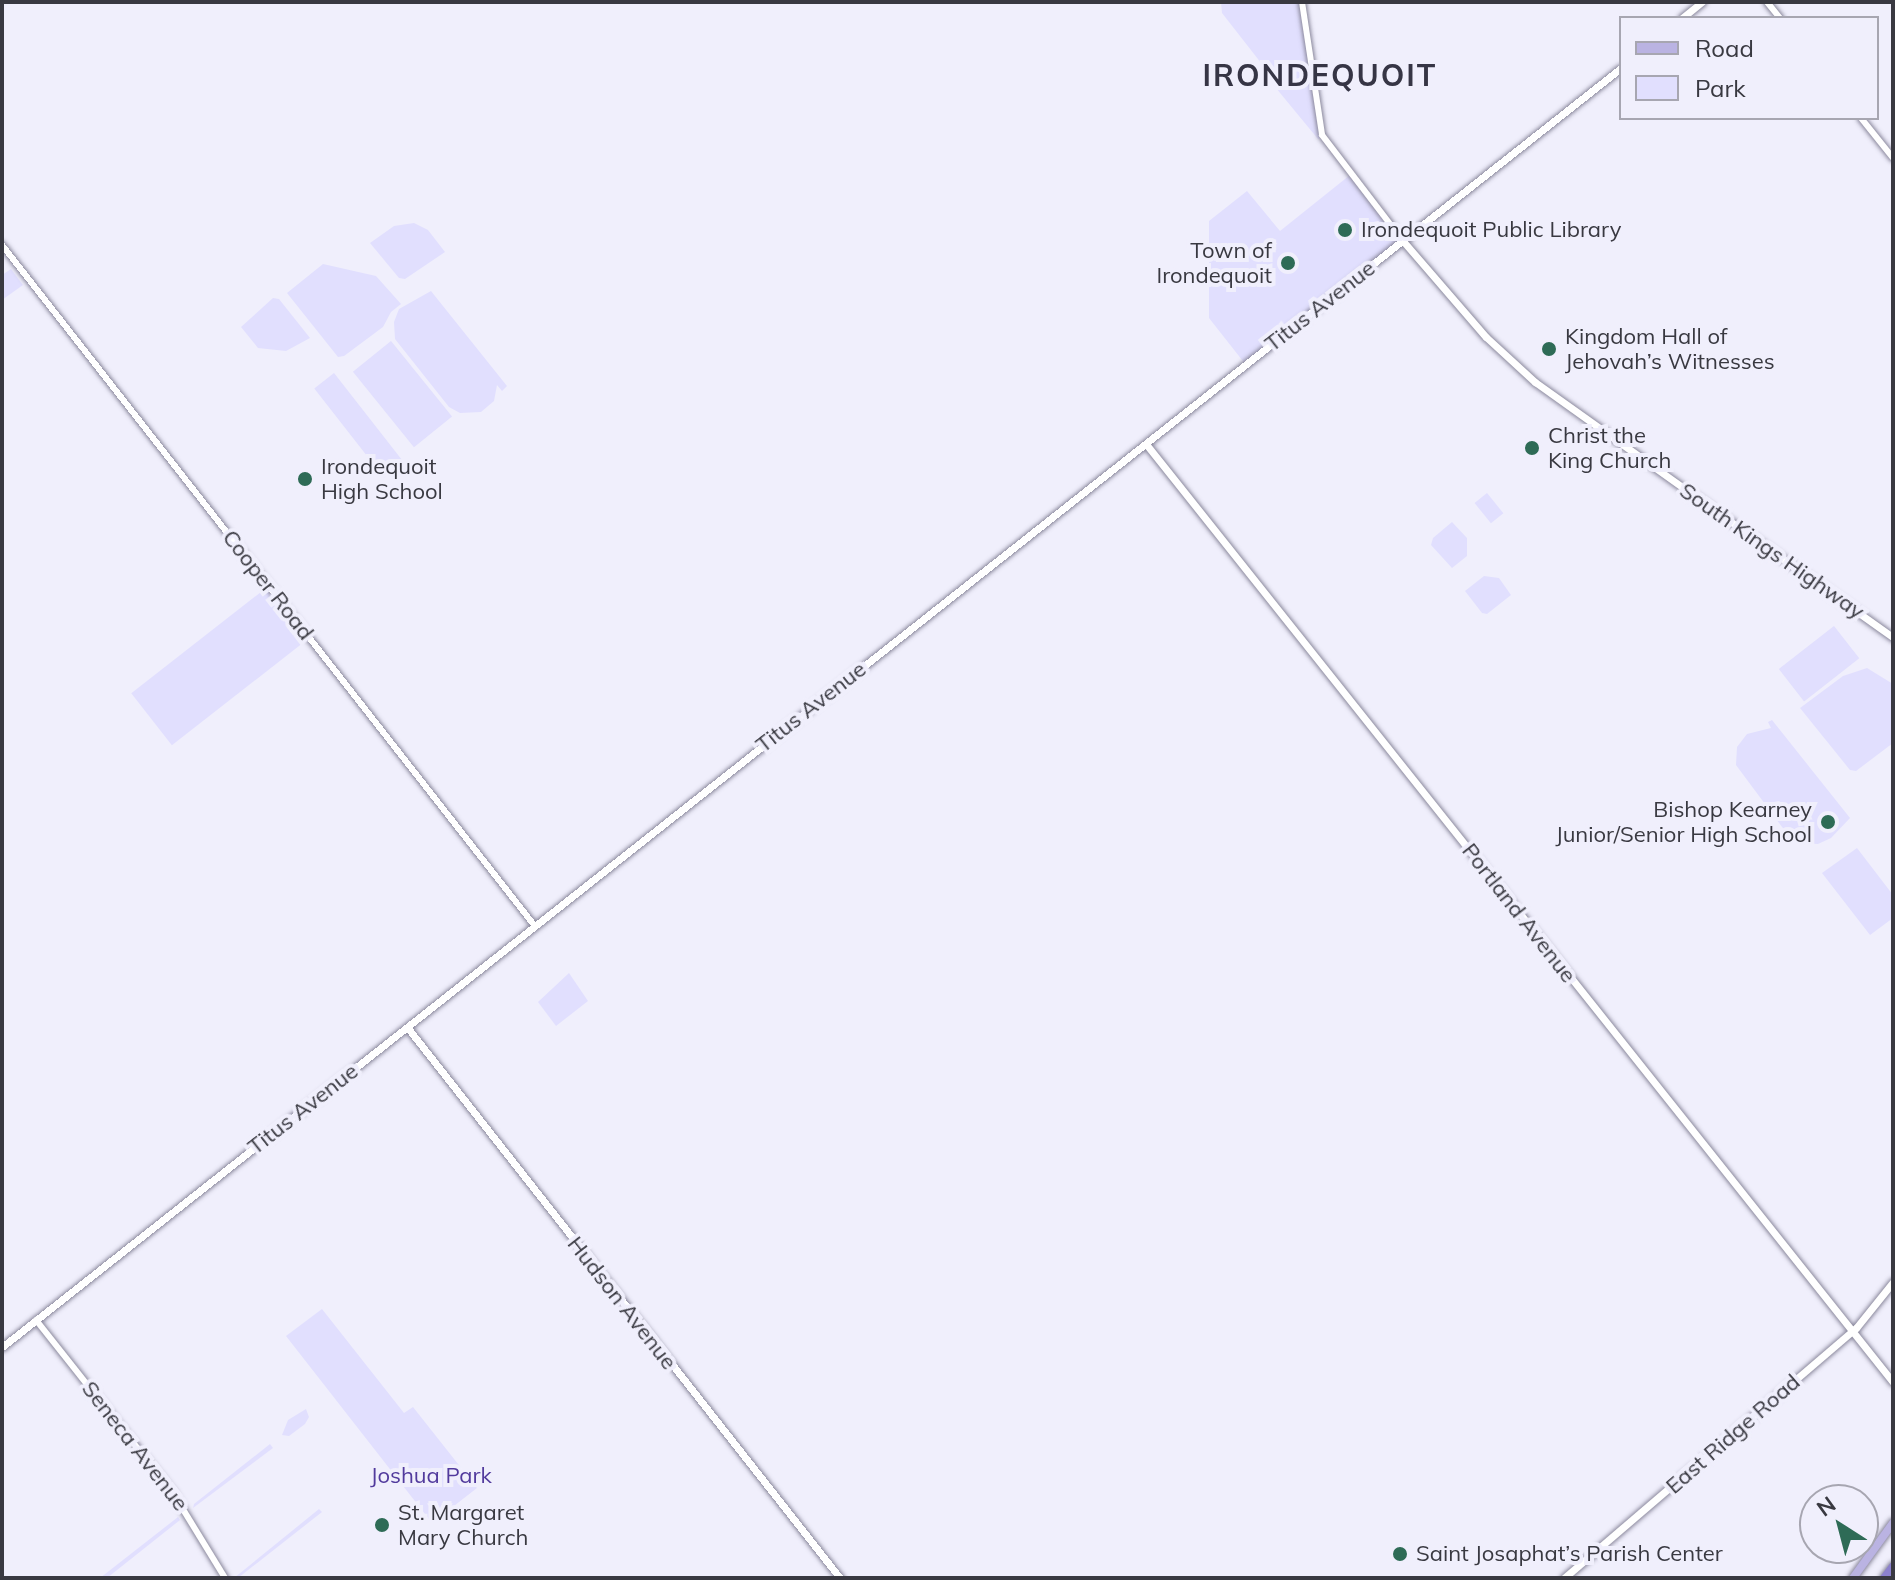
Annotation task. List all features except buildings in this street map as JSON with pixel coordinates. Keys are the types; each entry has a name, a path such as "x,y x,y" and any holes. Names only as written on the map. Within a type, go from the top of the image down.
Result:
{"highway":[{"path":"1886,1578 1893,1569"}],"main road":[{"path":"1684,16 1702,2"},
{"name":"Titus Avenue","path":"2,1347 1619,70"},
{"name":"South Kings Highway","path":"1403,241 1476,327 1535,382 1893,637"},
{"name":"Portland Avenue","path":"1146,444 1893,1382"},
{"name":"Hudson Avenue","path":"407,1027 840,1578"},
{"name":"East Ridge Road","path":"1564,1578 1852,1331 1893,1282"},
{"path":"1853,1578 1893,1523"}],"street":[{"path":"1302,2 1322,137 1403,241"},
{"path":"1863,120 1893,158"},
{"name":"Cooper Road","path":"2,245 534,925"},
{"name":"Seneca Avenue","path":"36,1320 173,1493 225,1578"}],"green space":[{"path":"1221,2 1302,2 1322,137 1318,139 1271,82 1272,77 1222,13"},
{"path":"1350,175 1403,241 1246,365 1209,318 1209,221 1247,191 1280,231"},
{"path":"414,223 428,230 445,252 405,279 399,278 370,243 394,226"},
{"path":"323,264 376,276 401,304 391,312 383,327 344,356 338,357 287,293"},
{"path":"11,269 23,285 2,300 2,275"},
{"path":"431,291 507,386 502,391 497,385 494,401 481,412 460,413 449,407 395,339 394,322 399,309"},
{"path":"273,298 279,299 310,338 286,351 258,348 241,327"},
{"path":"391,341 452,416 414,447 353,372"},
{"path":"334,373 404,462 384,477 314,388"},
{"path":"1487,493 1503,513 1491,523 1475,503"},
{"path":"1452,522 1467,538 1467,556 1452,568 1431,545 1433,538"},
{"path":"1484,576 1499,578 1511,595 1487,614 1482,613 1465,591"},
{"path":"266,588 307,640 172,745 131,693"},
{"path":"1834,626 1859,658 1804,701 1779,669"},
{"path":"1867,668 1893,684 1893,743 1856,771 1850,770 1800,708 1843,676"},
{"path":"1772,720 1850,818 1831,838 1818,844 1799,843 1782,827 1736,765 1737,747 1747,734 1771,728 1768,722"},
{"path":"1857,848 1893,895 1893,918 1870,935 1822,873"},
{"path":"569,973 588,1001 556,1026 538,1002"},
{"name":"Joshua Park","path":"322,1309 404,1413 413,1407 477,1488 432,1523 286,1336"},
{"path":"306,1409 309,1417 305,1424 289,1436 282,1435 288,1420"},
{"path":"270,1444 273,1448 193,1508 194,1504"},
{"path":"319,1509 322,1512 238,1578 234,1578"},
{"path":"178,1517 180,1520 107,1578 100,1578"}],"place":[{"name":"Irondequoit Public Library","path":"1345,230"},
{"name":"Town of Irondequoit","path":"1288,263"},
{"name":"Kingdom Hall of Jehovah’s Witnesses","path":"1549,349"},
{"name":"Christ the King Church","path":"1532,448"},
{"name":"Irondequoit High School","path":"305,479"},
{"name":"Bishop Kearney Junior/Senior High School","path":"1828,822"},
{"name":"St. Margaret Mary Church","path":"382,1525"},
{"name":"Saint Josaphat’s Parish Center","path":"1400,1554"}],"district":[{"name":"IRONDEQUOIT","path":"1320,75"}]}
